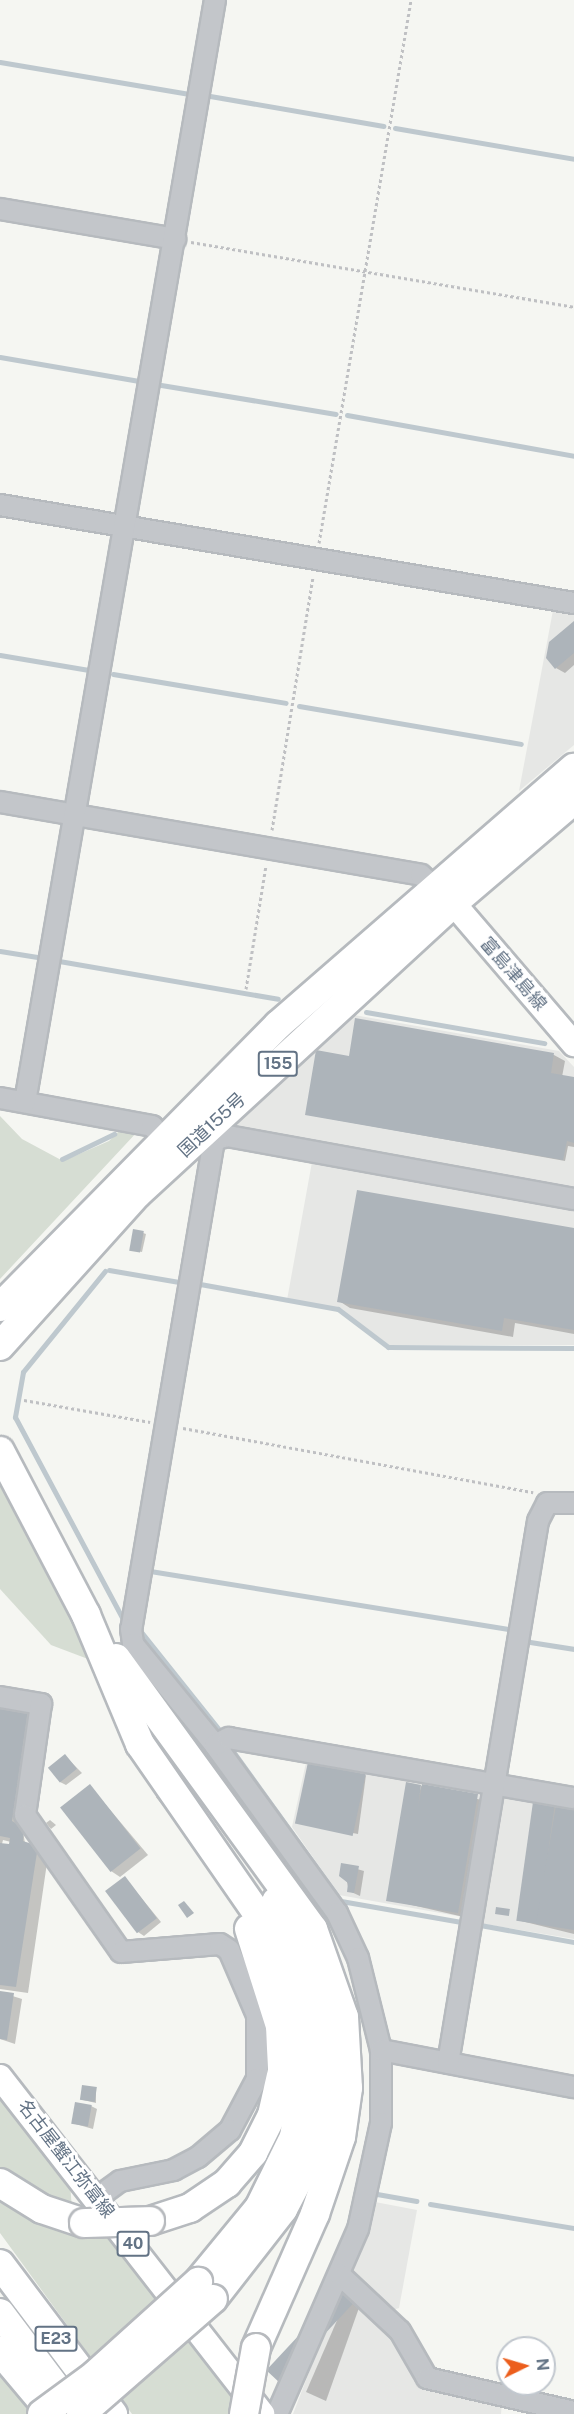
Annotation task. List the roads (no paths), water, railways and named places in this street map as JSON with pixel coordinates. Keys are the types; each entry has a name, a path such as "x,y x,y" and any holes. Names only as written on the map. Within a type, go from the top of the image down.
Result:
{"highway":[{"name":"国道155号","path":"0,1346 137,1194 210,1135 443,895 574,768"},
{"name":"国道155号","path":"0,1307 162,1137 443,895 574,800"},
{"path":"0,1451 86,1615 140,1744 208,1841 282,1961 302,2028 304,2075 294,2138 273,2184 205,2291 42,2414"},
{"path":"86,1615 231,1820 299,1908 324,1951 339,1996 348,2063 334,2161 256,2348 244,2414"},
{"path":"81,2414 205,2291 269,2232 299,2179 320,2114 325,2061 320,2011 304,1959 231,1820"},
{"path":"0,2183 42,2209 84,2223 150,2221 190,2208 227,2183 253,2153 278,2093 282,2048 274,2001 208,1841"},
{"name":"E23","path":"0,2265 113,2414"},
{"name":"E23","path":"0,2313 76,2414"},
{"path":"0,2351 53,2414"}],"main road":[{"name":"富島津島線","path":"443,895 574,1044"},
{"name":"名古屋蟹江弥富線","path":"0,2077 97,2198 262,2414"}],"street":[{"path":"25,1102 216,0"},
{"path":"0,209 175,239"},
{"path":"0,505 574,603"},
{"path":"0,802 421,875 443,895"},
{"path":"0,1098 152,1126 162,1137"},
{"path":"277,2414 339,2274 372,2179 381,2113 381,2050 358,1958 337,1913 215,1745 132,1636 210,1135 574,1198"},
{"path":"448,2063 496,1785 538,1521 547,1503 566,1502"},
{"path":"0,1697 40,1704 25,1815 121,1952 220,1944 230,1950 257,2015 257,2079 230,2130 190,2162 120,2181 97,2198"},
{"path":"215,1745 230,1738 574,1798"},
{"path":"381,2050 574,2087"},
{"path":"339,2274 400,2331 427,2378 574,2412"}],"waterway":[{"path":"0,62 189,94"},
{"path":"210,96 383,126"},
{"path":"395,128 574,159"},
{"path":"0,357 139,381"},
{"path":"161,385 336,414"},
{"path":"347,415 574,456"},
{"path":"0,655 89,670"},
{"path":"113,674 286,703"},
{"path":"299,706 521,744"},
{"path":"0,951 43,958"},
{"path":"59,961 278,999"},
{"path":"366,1012 544,1043"},
{"path":"62,1159 114,1134"},
{"path":"109,1270 179,1282"},
{"path":"105,1271 23,1372 15,1417 123,1619"},
{"path":"200,1284 338,1309 388,1347 574,1348"},
{"path":"150,1571 508,1629"},
{"path":"138,1628 221,1732"},
{"path":"530,1642 574,1649"},
{"path":"232,1750 341,1901 461,1922"},
{"path":"480,1925 574,1942"},
{"path":"377,2194 416,2201"},
{"path":"430,2204 574,2228"}]}
